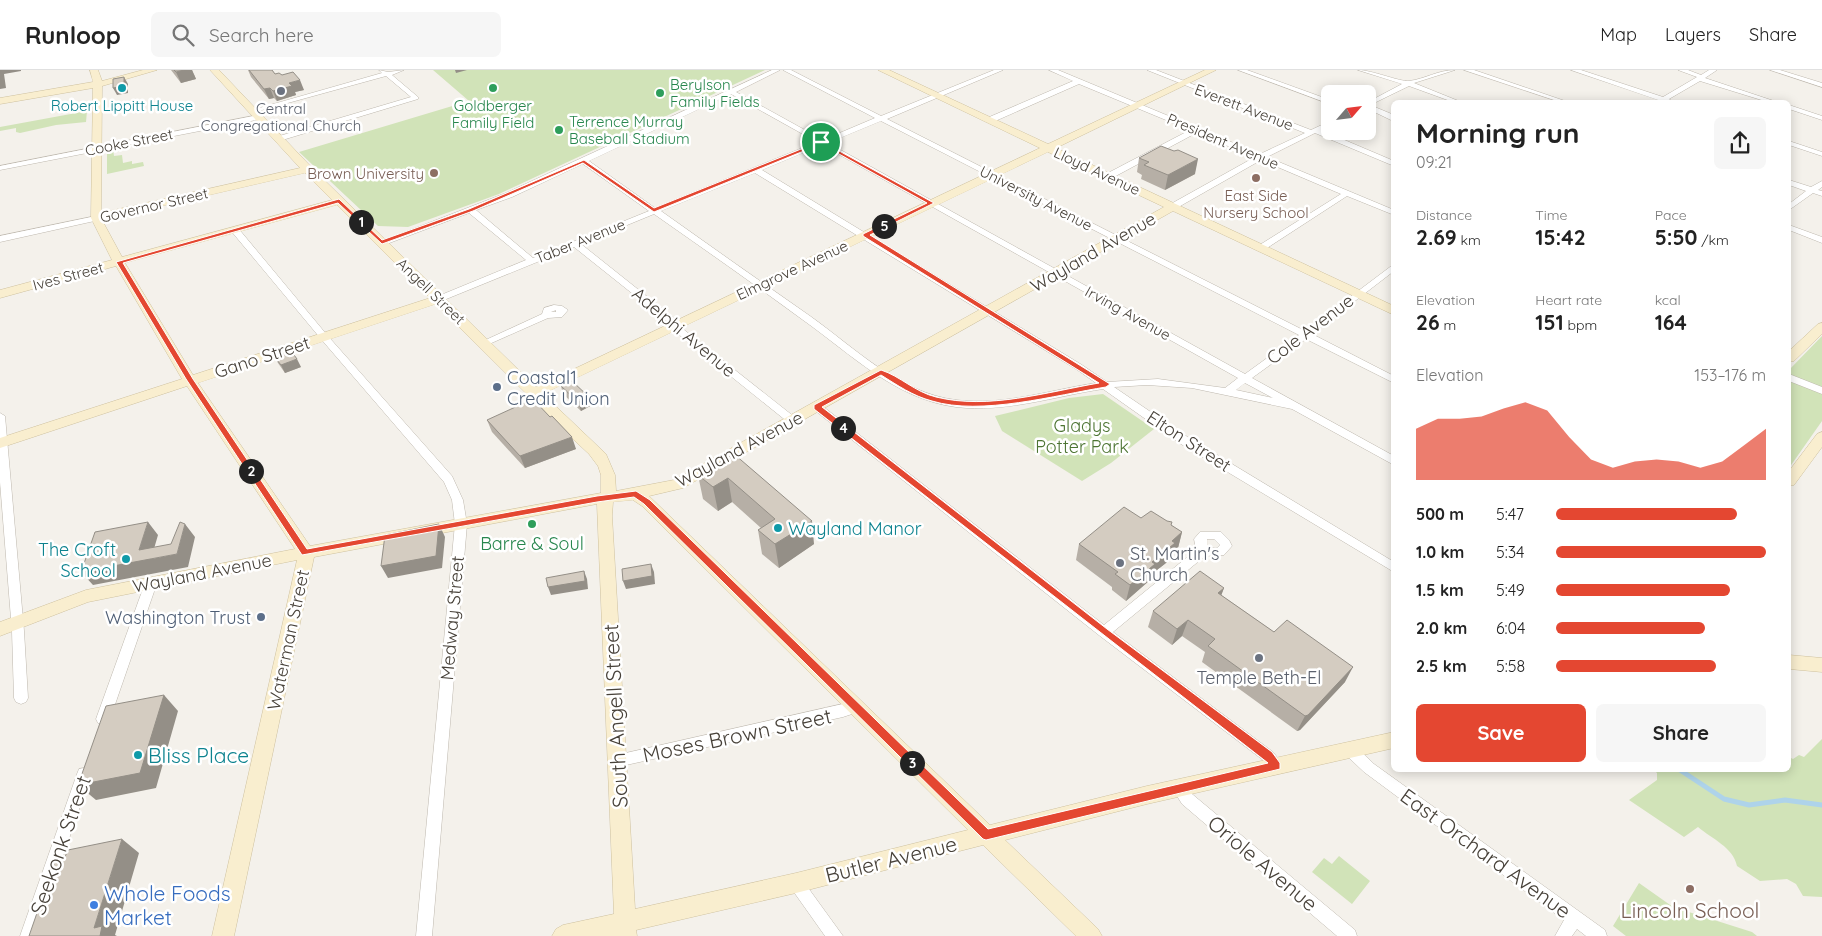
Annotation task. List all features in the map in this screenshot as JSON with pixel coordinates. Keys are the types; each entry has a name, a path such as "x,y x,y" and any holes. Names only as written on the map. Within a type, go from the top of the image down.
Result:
{"street":[{"name":"Waterman Street","path":"94,70 98,84 96,218 119,262 191,380 305,553 305,562 223,936"},
{"path":"0,101 98,84 153,70"},
{"name":"Angell Street","path":"214,70 307,169 602,458 609,477 607,497"},
{"name":"Cooke Street","path":"0,168 255,114 384,72 401,70"},
{"path":"382,242 471,210 584,161 777,70"},
{"name":"University Avenue","path":"786,70 1391,378"},
{"name":"Taber Avenue","path":"439,299 1000,70"},
{"name":"President Avenue","path":"1052,70 1391,212"},
{"name":"Everett Avenue","path":"1150,70 1391,163"},
{"name":"Elmgrove Avenue","path":"535,393 1212,70"},
{"path":"1242,70 1321,99"},
{"path":"1361,70 1452,100"},
{"path":"1376,102 1408,84 1452,70"},
{"path":"1467,70 1559,100"},
{"path":"1574,70 1659,100"},
{"path":"1681,70 1768,100"},
{"path":"1668,100 1714,70"},
{"path":"1773,70 1822,85"},
{"name":"Lloyd Avenue","path":"888,71 1391,310"},
{"path":"279,139 416,98 384,72"},
{"path":"990,120 1078,81"},
{"name":"Irving Avenue","path":"730,92 1391,459"},
{"path":"1791,108 1822,118"},
{"path":"1376,110 1391,117"},
{"name":"Wayland Avenue","path":"0,629 83,597 305,553 607,497 636,494 686,481 1261,157 1321,127"},
{"path":"1108,176 1196,130"},
{"path":"1791,144 1822,154"},
{"path":"584,161 881,372 917,393 935,400 989,404 1106,384 1161,382 1227,390 1296,406"},
{"name":"Governor Street","path":"0,239 307,169"},
{"name":"Elton Street","path":"756,170 1106,384 1185,441 1391,566"},
{"path":"1791,183 1822,194"},
{"path":"1791,206 1822,183"},
{"path":"1260,248 1347,193"},
{"name":"Ives Street","path":"0,294 339,201"},
{"path":"471,210 532,261"},
{"path":"1791,228 1822,240"},
{"name":"Medway Street","path":"235,230 324,337 448,479 455,490 459,504 461,524 424,936"},
{"name":"Adelphi Avenue","path":"575,243 793,421"},
{"name":"Cole Avenue","path":"1227,390 1305,335 1391,269"},
{"name":"Gano Street","path":"1,442 439,299"},
{"path":"484,343 547,315"},
{"path":"1791,356 1822,327"},
{"path":"1791,378 1822,391"},
{"path":"817,407 1104,632 1268,756 1277,766"},
{"path":"0,416 17,622 21,698"},
{"path":"1791,477 1822,436"},
{"path":"636,494 647,502 856,706 862,715 1091,936"},
{"name":"South Angell Street","path":"607,497 604,516 626,929"},
{"path":"1104,632 1202,552"},
{"path":"97,736 150,583"},
{"path":"1791,662 1822,664"},
{"name":"Moses Brown Street","path":"617,761 843,711 856,706"},
{"name":"Butler Avenue","path":"563,936 626,929 796,883 986,835 1179,788 1391,741"},
{"name":"East Orchard Avenue","path":"1350,750 1370,768 1599,936"},
{"name":"Seekonk Street","path":"28,936 87,764"},
{"name":"Oriole Avenue","path":"1179,788 1187,799 1349,936"},
{"path":"796,883 832,935"},
{"path":"1563,936 1574,918"}],"green space":[{"name":"Brown University","path":"433,70 765,70 499,194 408,227 378,226 299,152 469,101"},
{"path":"87,111 86,122 56,125 20,133 16,132 16,128 0,131 0,127"},
{"path":"113,149 114,156 122,155 123,163 132,161 132,164 143,162 144,166 107,174 107,150"},
{"path":"1822,336 1822,421 1791,465 1791,368"},
{"name":"Gladys Potter Park","path":"1103,394 1154,429 1111,463 1082,481 1002,431 995,416 1069,398"},
{"path":"1822,739 1822,897 1803,896 1796,884 1787,879 1760,881 1737,866 1735,859 1727,848 1698,827 1684,837 1629,800 1657,780 1656,772 1791,772 1791,758 1793,759 1799,755 1804,757"},
{"path":"1339,856 1370,881 1352,904 1312,872 1324,858 1332,864"},
{"path":"1639,883 1673,907 1752,932 1757,936 1626,936 1613,926"}],"building":[{"path":"249,70 272,70 275,74 279,73 282,75 293,72 300,80 289,83 292,86 273,91 270,88 264,89"},
{"path":"124,77 124,86 113,88 113,79"},
{"path":"1161,146 1174,151 1178,150 1198,159 1168,175 1144,165 1149,162 1139,158"},
{"path":"289,348 297,359 281,365 273,355"},
{"path":"572,381 589,397 578,402 561,386"},
{"path":"533,399 572,437 520,456 487,420"},
{"path":"734,454 812,521 775,544 758,530 775,519 728,478 713,487 698,475"},
{"name":"St. Martin's Church","path":"1124,507 1141,518 1151,511 1172,522 1171,525 1182,532 1172,541 1175,543 1152,562 1155,564 1130,585 1115,574 1118,572 1079,544"},
{"path":"148,522 139,550 171,544 180,522 185,524 177,554 81,572 95,532"},
{"path":"439,524 436,556 381,566 385,535"},
{"path":"651,564 652,576 623,581 622,569"},
{"path":"584,571 585,581 548,587 546,578"},
{"name":"Temple Beth-El","path":"1200,571 1224,588 1218,593 1274,632 1287,620 1353,667 1305,716 1208,646 1215,639 1188,620 1177,629 1153,611"},
{"path":"164,695 140,773 78,785 106,706"},
{"path":"122,839 94,928 102,926 100,936 29,936 55,861 64,859 68,850"}],"waterway":[{"path":"1683,772 1724,799 1749,805 1785,800 1822,805"}],"place":[{"name":"Robert Lippitt House","path":"122,88"},
{"name":"Goldberger Family Field","path":"493,88"},
{"name":"Central Congregational Church","path":"281,91"},
{"name":"Berylson Family Fields","path":"660,93"},
{"name":"Terrence Murray Baseball Stadium","path":"559,130"},
{"name":"Brown University","path":"434,173"},
{"name":"East Side Nursery School","path":"1256,178"},
{"name":"Coastal1 Credit Union","path":"497,387"},
{"name":"Barre & Soul","path":"532,524"},
{"name":"Wayland Manor","path":"778,528"},
{"name":"The Croft School","path":"126,559"},
{"name":"St. Martin's Church","path":"1120,563"},
{"name":"Washington Trust","path":"261,617"},
{"name":"Temple Beth-El","path":"1259,658"},
{"name":"Bliss Place","path":"138,755"},
{"name":"Lincoln School","path":"1690,889"},
{"name":"Whole Foods Market","path":"94,905"}],"route":[{"path":"821,142 931,203 865,235 1106,384 1010,401 969,404 935,400 902,386 881,372 817,407 1104,632 1268,756 1277,766 1147,795 986,835 647,502 636,494 607,497 305,553 189,379 119,262 339,201 382,242 510,195 584,161 654,210 821,142"}]}
